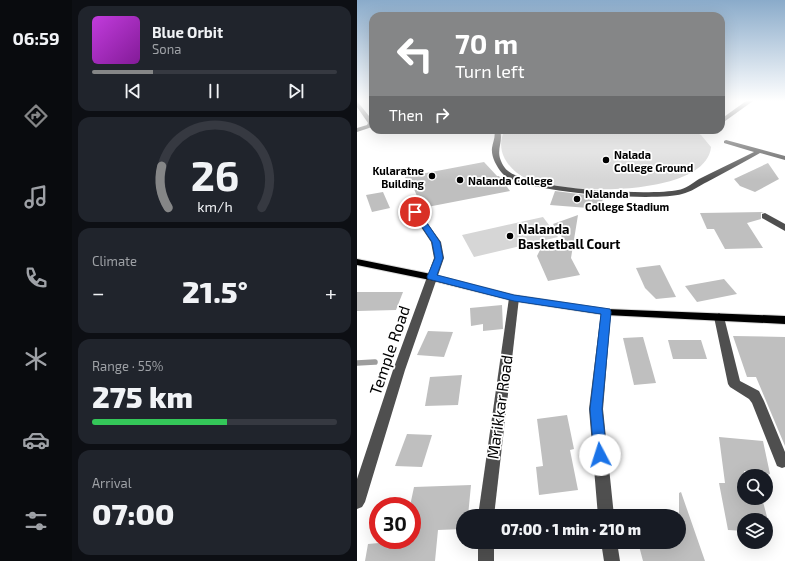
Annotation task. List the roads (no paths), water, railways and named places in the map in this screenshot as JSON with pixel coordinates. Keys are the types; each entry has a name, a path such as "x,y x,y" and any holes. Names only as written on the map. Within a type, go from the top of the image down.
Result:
{"main road":[{"path":"357,262 431,277 514,298 607,312 785,320"}],"street":[{"path":"499,134 495,152 500,164 507,174 520,181 537,185 655,195 681,192 761,151"},
{"path":"726,142 785,158"},
{"name":"Temple Road","path":"357,502 431,277 439,258 436,242 415,212"},
{"path":"765,216 785,228"},
{"name":"Marikkar Road","path":"487,509 514,298"},
{"path":"605,509 596,409 607,312"},
{"path":"719,317 735,384 754,395 758,401 782,462"},
{"path":"486,549 486,561"},
{"path":"610,549 612,561"}],"waterway":[{"path":"357,363 375,362"}],"place":[{"name":"Nalada College Ground","path":"606,160"},
{"name":"Kularatne Building","path":"432,176"},
{"name":"Nalanda College","path":"460,180"},
{"name":"Nalanda College Stadium","path":"577,199"},
{"name":"Nalanda Basketball Court","path":"510,236"}]}
